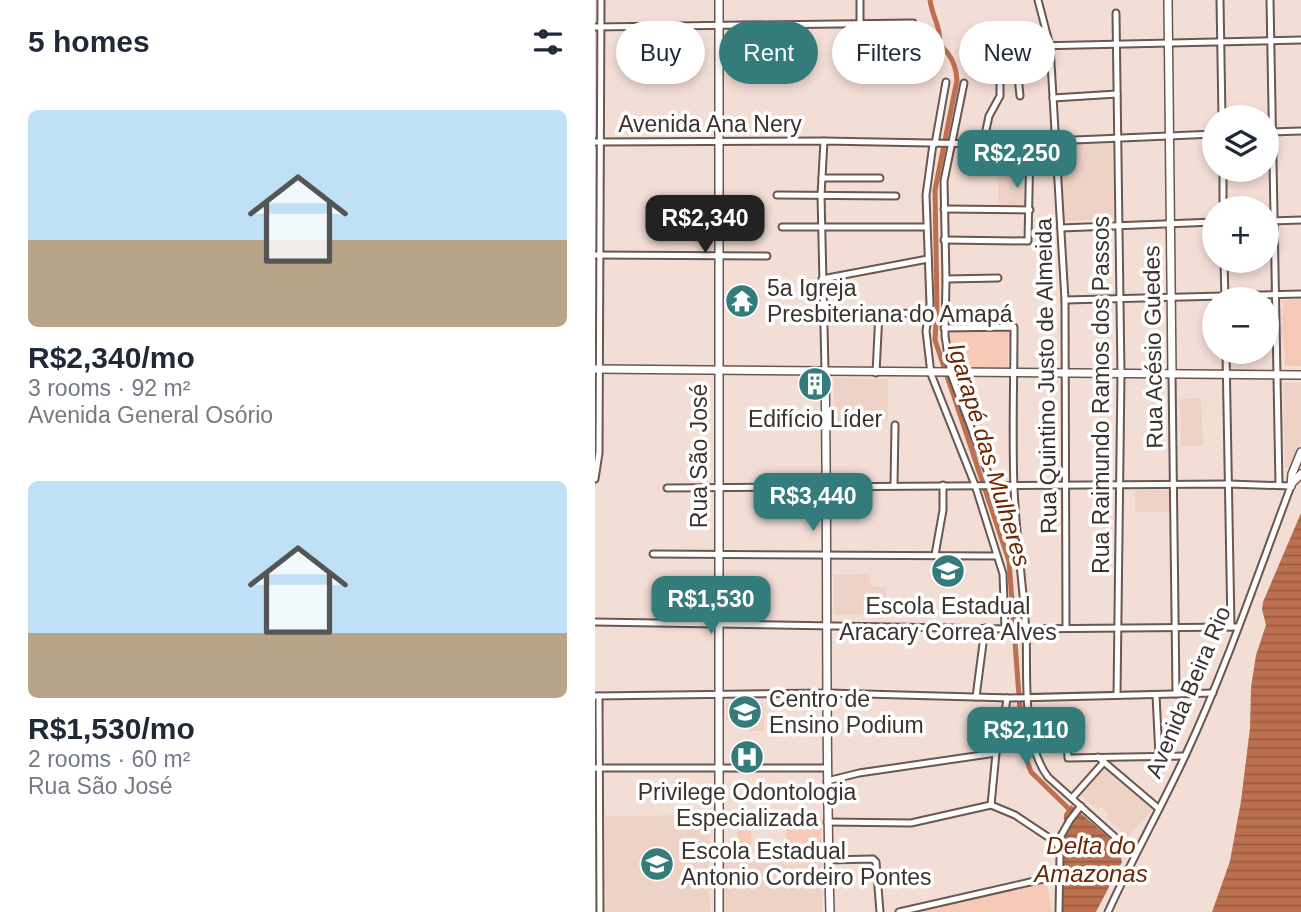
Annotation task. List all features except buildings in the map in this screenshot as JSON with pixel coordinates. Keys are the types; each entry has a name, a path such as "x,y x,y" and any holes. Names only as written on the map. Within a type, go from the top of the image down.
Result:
{"street":[{"path":"595,479 599,464 598,27 601,0"},
{"name":"Rua São José","path":"719,0 719,912"},
{"path":"860,0 860,21"},
{"name":"Rua Quintino Justo de Almeida","path":"1038,0 1043,21"},
{"name":"Rua Acésio Guedes","path":"1168,0 1175,694"},
{"path":"1220,0 1222,105"},
{"path":"1270,0 1270,105"},
{"name":"Rua Raimundo Ramos dos Passos","path":"1116,13 1121,374 1117,695"},
{"path":"598,27 832,24"},
{"path":"1055,46 1301,40"},
{"path":"946,82 926,195 929,314 926,331 934,374 976,485 1000,566 1005,586 1007,629"},
{"path":"964,84 944,181 947,279 944,328 949,374 988,485 1018,553"},
{"path":"983,144 989,116 1000,96 1000,84"},
{"path":"1019,84 1020,96"},
{"name":"Rua Quintino Justo de Almeida","path":"1052,84 1065,300 1066,628"},
{"path":"1053,98 1117,94"},
{"path":"1279,132 1301,131"},
{"name":"Avenida Ana Nery","path":"598,142 824,141 983,144 1202,135"},
{"path":"824,141 821,227 831,553 826,625 830,912"},
{"path":"944,240 1028,241 1030,143"},
{"path":"822,178 880,178"},
{"path":"777,195 896,196"},
{"path":"944,209 1030,209"},
{"path":"1279,221 1301,220"},
{"path":"1061,228 1202,222"},
{"path":"782,227 926,227"},
{"path":"598,255 767,256"},
{"path":"822,278 928,259"},
{"path":"947,279 998,278"},
{"path":"1279,295 1301,294"},
{"path":"1065,300 1202,297"},
{"path":"823,312 929,314"},
{"path":"877,373 879,312"},
{"path":"944,328 1014,327 1014,484 1029,730 1039,766 1048,777 1072,798 1079,808 1135,854"},
{"path":"595,622 719,622 1007,629 1235,627 1227,364"},
{"path":"1277,364 1279,485"},
{"path":"597,369 934,374 1301,375"},
{"path":"894,485 895,425"},
{"name":"Avenida Beira Rio","path":"1292,485 1292,474 1301,452"},
{"name":"Avenida Beira Rio","path":"1108,912 1213,693 1235,627 1292,485 1301,474"},
{"path":"667,488 1014,484 1292,485"},
{"path":"935,555 943,510 943,485"},
{"path":"653,554 995,556"},
{"path":"976,697 985,628"},
{"path":"600,912 597,696 828,693 1026,698 1213,693"},
{"path":"1156,695 1159,756"},
{"path":"991,805 996,753 1009,698"},
{"path":"1066,727 1068,758 1098,757 1106,760 1158,808"},
{"path":"827,781 859,773 996,753"},
{"path":"1072,798 1106,760 1185,756"},
{"path":"597,768 827,768"},
{"path":"827,822 911,823 991,805 1015,815 1058,843"},
{"path":"1059,912 1058,843 1079,808"},
{"path":"828,860 873,859 876,862 880,912"},
{"path":"899,912 1060,877"}],"shaded area":[{"path":"595,24 603,24 601,142 595,142"},
{"path":"1112,143 1114,219 1065,221 1059,145"},
{"path":"998,171 1026,171 1027,205 998,205"},
{"path":"1301,299 1301,366 1285,366 1282,300"},
{"path":"956,329 1009,329 1008,368 955,367 949,335"},
{"path":"834,378 888,379 888,420 834,422"},
{"path":"1283,383 1301,383 1301,442 1291,468 1285,468"},
{"path":"1201,398 1203,446 1181,446 1180,399"},
{"path":"1135,490 1169,490 1169,512 1135,512"},
{"name":"Escola Estadual Aracary Correa Alves","path":"962,562 963,579 933,580 933,563"},
{"path":"870,574 871,587 886,587 886,614 834,615 834,575"},
{"name":"Centro de Ensino Podium","path":"726,703 764,703 764,731 751,731 751,720 726,720"},
{"path":"1101,765 1152,810 1128,837 1106,817 1108,814 1102,807 1098,810 1077,792"},
{"name":"Escola Estadual Antonio Cordeiro Pontes","path":"709,815 710,912 606,912 605,816"},
{"path":"786,817 821,817 822,863 786,863"},
{"path":"737,831 751,831 752,860 738,860"},
{"path":"783,860 784,865 822,862 822,912 724,912 724,862"},
{"path":"1046,878 1052,912 896,912 916,909"}],"water":[{"path":"1301,513 1301,912 1212,912 1230,861 1241,801 1250,728 1251,687 1256,655 1266,625 1263,602"},
{"name":"Delta do Amazonas","path":"1071,805 1118,845 1122,862 1096,912 1063,912 1064,814"},
{"path":"761,844 782,844 782,856 761,856"}],"waterway":[{"path":"930,0 935,21"},
{"name":"Igarapé das Mulheres","path":"945,50 956,70 957,80 935,190 935,340 1009,561 1023,750 1031,772 1068,808"}],"place":[{"name":"5a Igreja Presbiteriana do Amapá","path":"742,301"},
{"name":"Edifício Líder","path":"815,384"},
{"name":"Escola Estadual Aracary Correa Alves","path":"948,571"},
{"name":"Centro de Ensino Podium","path":"745,712"},
{"name":"Privilege Odontologia Especializada","path":"747,757"},
{"name":"Escola Estadual Antonio Cordeiro Pontes","path":"657,864"}]}
